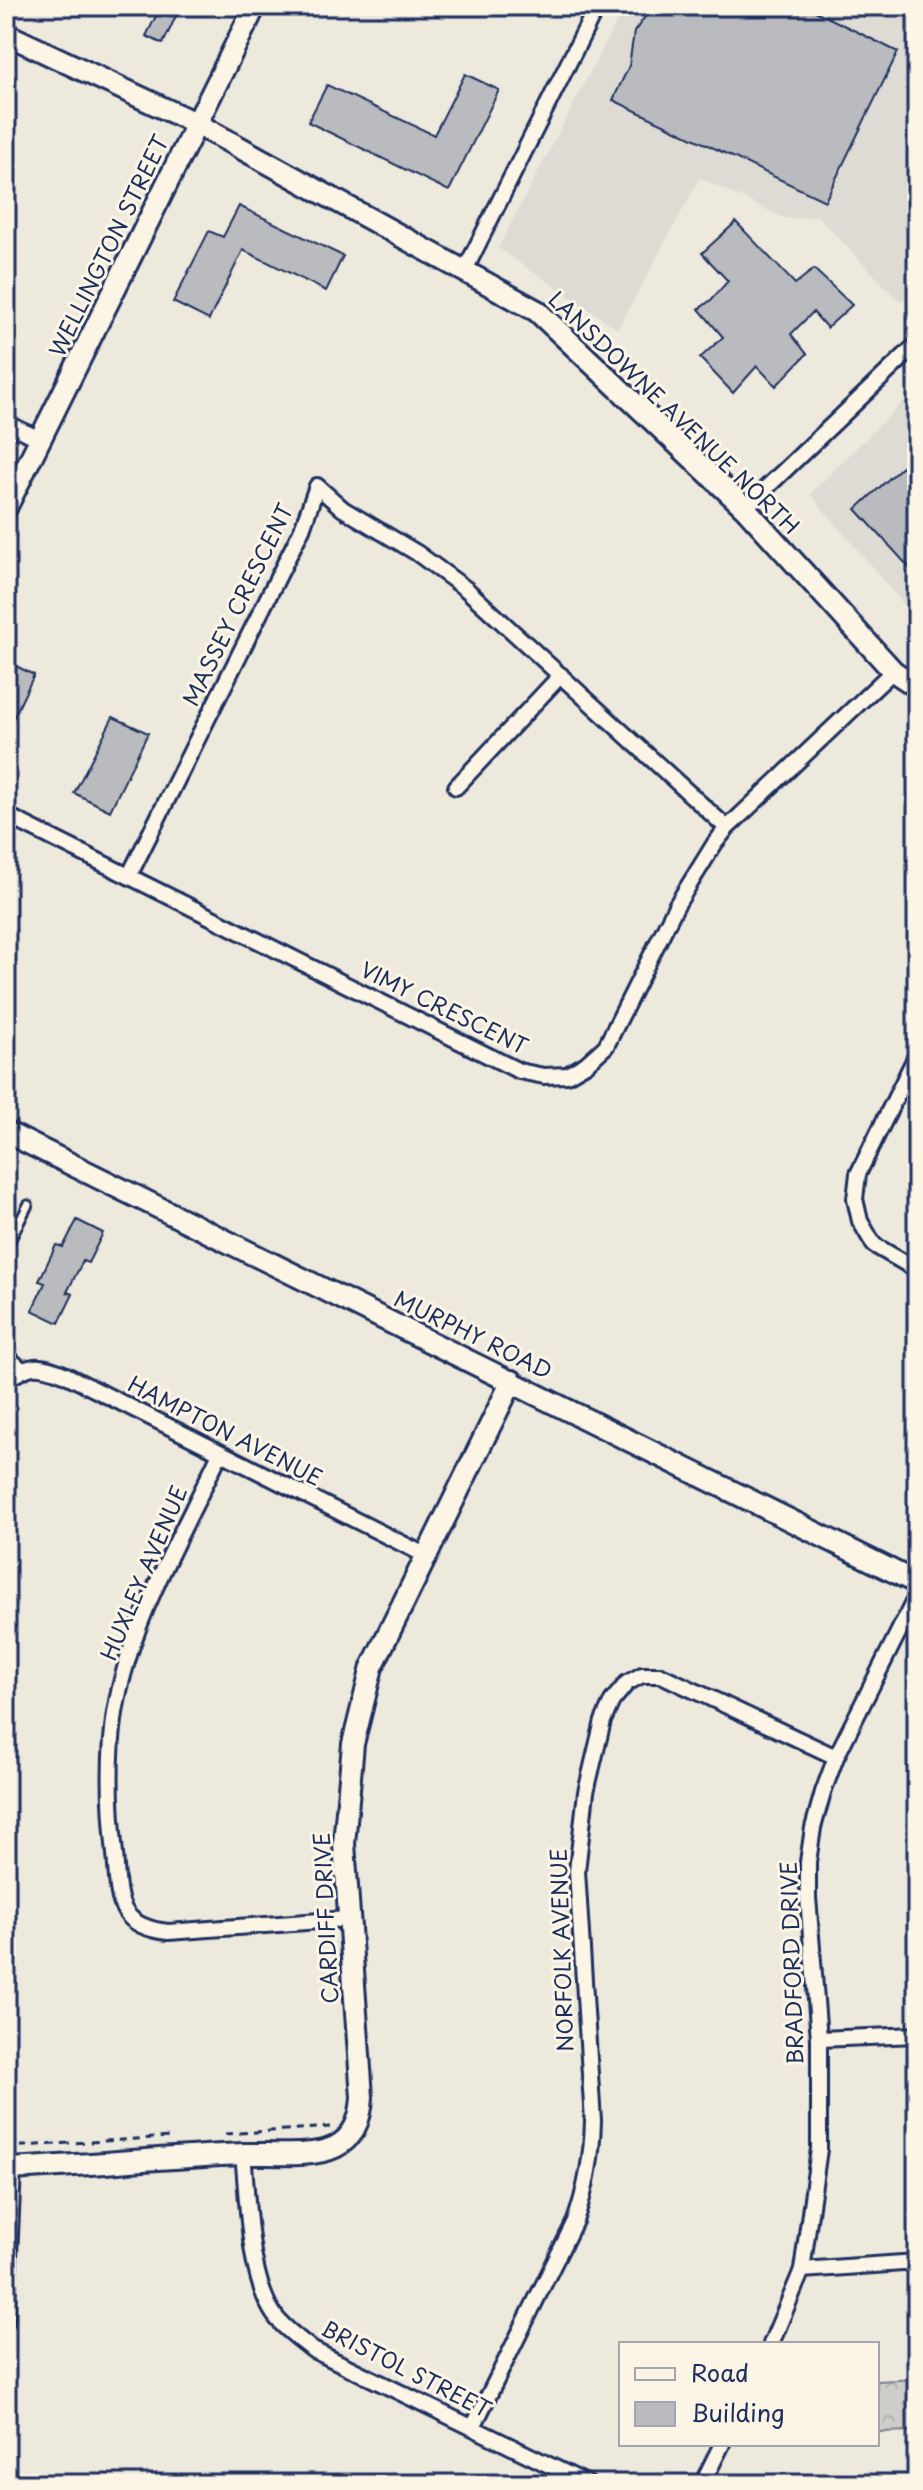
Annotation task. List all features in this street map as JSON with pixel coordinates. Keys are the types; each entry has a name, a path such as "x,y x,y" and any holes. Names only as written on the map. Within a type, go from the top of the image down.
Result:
{"street":[{"name":"WELLINGTON STREET","path":"6,508 255,6"},
{"path":"465,270 597,6"},
{"name":"LANSDOWNE AVENUE NORTH","path":"6,34 197,124 537,311 745,508 893,671 917,687"},
{"path":"745,508 917,344"},
{"path":"6,423 40,439"},
{"name":"MASSEY CRESCENT","path":"129,876 302,529 317,486 343,509 417,553 466,589 727,828"},
{"name":"VIMY CRESCENT","path":"6,815 519,1071 544,1076 567,1075 586,1064 606,1046 676,906 701,861 727,828 893,671"},
{"path":"456,787 561,675"},
{"path":"917,1054 858,1174 855,1199 860,1221 874,1245 917,1270"},
{"name":"MURPHY ROAD","path":"6,1132 917,1583"},
{"name":"HAMPTON AVENUE","path":"25,1368 42,1365 64,1374 425,1555"},
{"path":"6,1380 25,1368"},
{"name":"CARDIFF DRIVE","path":"10,2169 317,2152 335,2147 351,2134 361,2116 362,2097 344,1844 353,1744 372,1667 512,1381"},
{"name":"HUXLEY AVENUE","path":"220,1453 145,1613 120,1691 111,1747 111,1820 123,1911 134,1923 150,1930 168,1932 347,1919"},
{"name":"BRADFORD DRIVE","path":"772,2342 802,2270 819,2149 819,2039 808,1862 823,1792 836,1757 917,1595"},
{"name":"NORFOLK AVENUE","path":"473,2427 575,2221 587,2189 593,2121 577,1871 580,1828 590,1769 603,1721 612,1701 627,1683 642,1675 661,1675 836,1757"},
{"path":"819,2039 917,2035"},
{"name":"BRISTOL STREET","path":"243,2154 254,2259 263,2291 278,2321 313,2350 588,2484"},
{"path":"6,2322 10,2169"},
{"path":"802,2270 917,2262"},
{"path":"702,2484 721,2446"}],"lane":[{"path":"6,1249 28,1205"},
{"path":"6,1351 25,1368"}],"shaded area":[{"path":"625,6 917,6 917,286 900,302 818,216 786,219 700,178 618,329 498,248"},
{"path":"917,388 917,620 810,494"}],"green space":[{"path":"917,2379 917,2431 879,2432 879,2381"}],"building":[{"path":"653,6 805,6 898,52 825,201 613,100 629,66 634,32"},
{"path":"160,8 176,16 163,44 146,36"},
{"path":"465,74 499,90 449,191 308,122 327,85 434,135"},
{"path":"239,206 343,256 326,291 243,250 209,320 173,302 209,231 223,237"},
{"path":"736,222 795,284 814,269 852,305 827,328 813,312 791,334 807,354 776,386 757,366 733,393 700,358 723,337 699,309 728,281 702,253"},
{"path":"917,453 917,576 856,509"},
{"path":"6,661 34,675 6,733"},
{"path":"113,717 148,733 110,811 74,793"},
{"path":"77,1220 103,1233 88,1263 83,1261 67,1292 73,1294 59,1323 32,1310 45,1283 39,1281 56,1245 63,1247"}]}
